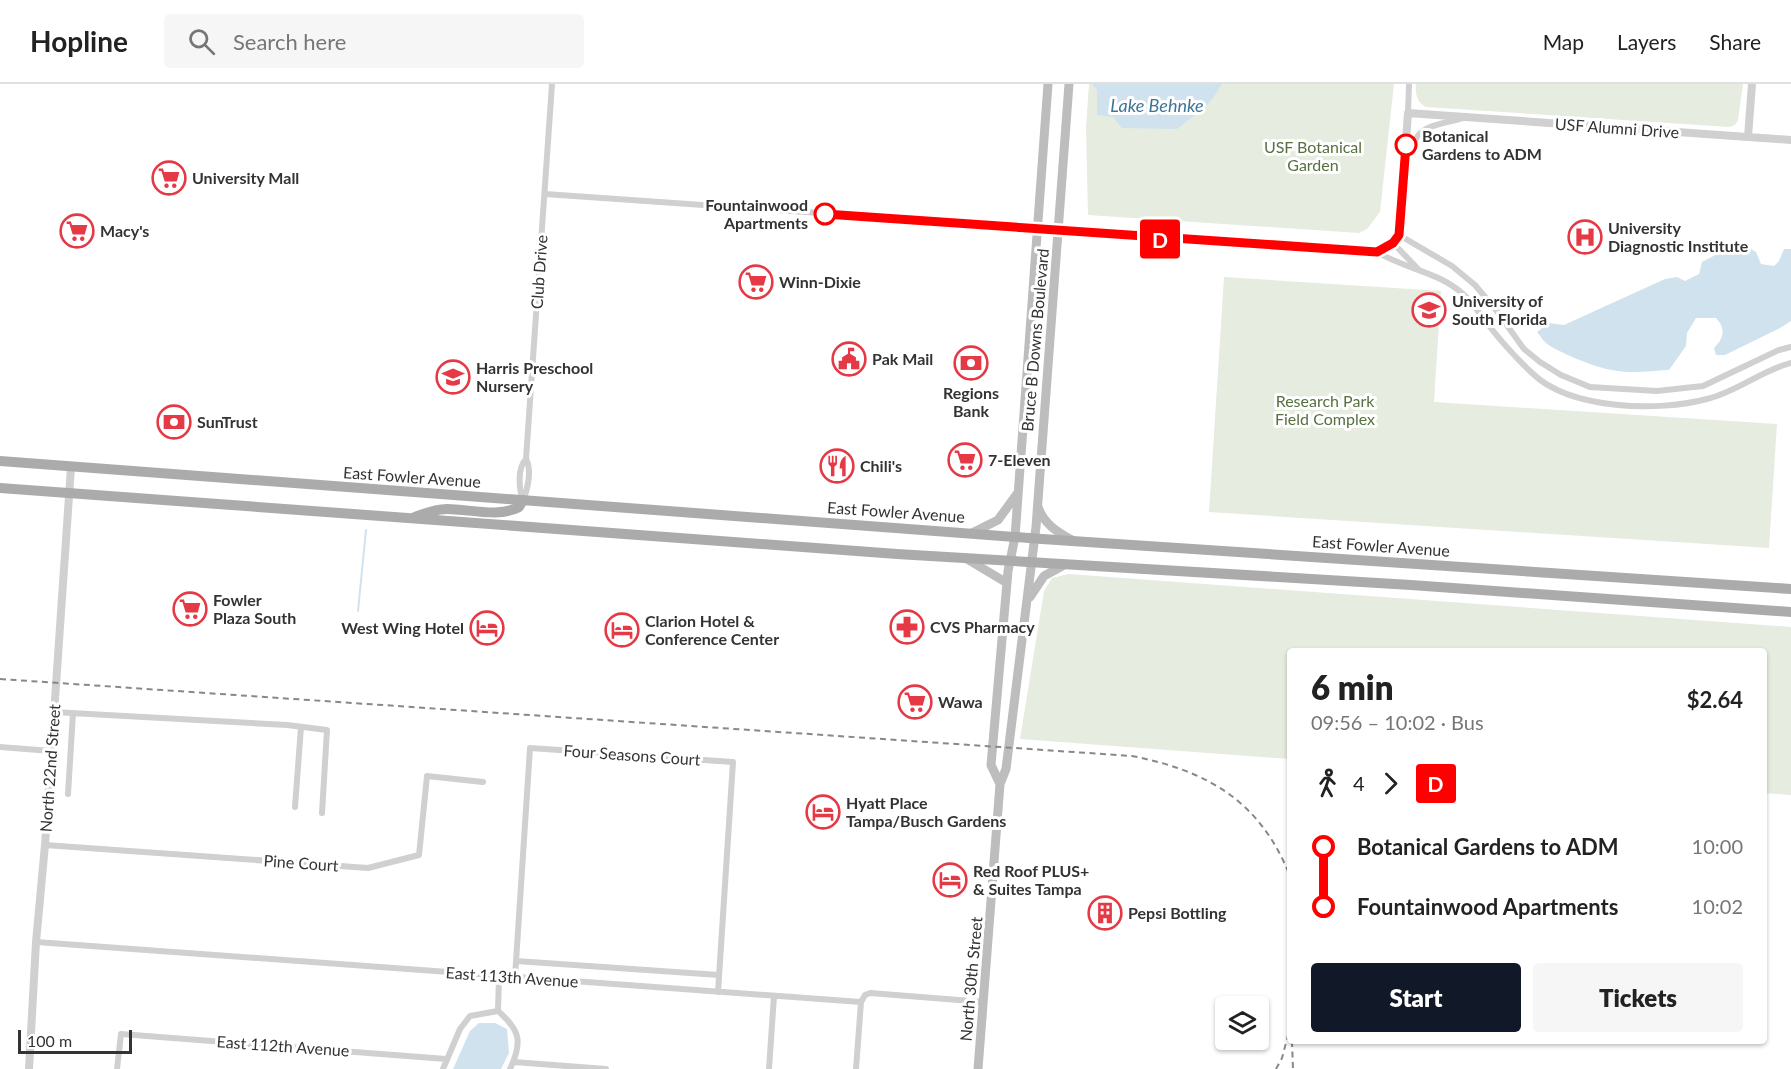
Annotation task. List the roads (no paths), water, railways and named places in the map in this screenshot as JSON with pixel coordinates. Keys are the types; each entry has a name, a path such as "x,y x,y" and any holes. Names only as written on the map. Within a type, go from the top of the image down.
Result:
{"main road":[{"name":"Bruce B Downs Boulevard","path":"1015,537 1048,84"},
{"name":"Bruce B Downs Boulevard","path":"1031,562 1035,538 1069,84"},
{"name":"East Fowler Avenue","path":"0,462 1015,537 1791,589"},
{"path":"0,488 967,559 1411,585 1791,612"},
{"path":"972,533 998,520 1018,492"},
{"path":"411,519 428,512 445,509 507,511 519,507 523,500"},
{"path":"1037,502 1041,515 1048,524 1073,541"},
{"name":"North 30th Street","path":"1000,784 991,765 1007,583 1015,537"},
{"path":"967,559 1007,583"},
{"name":"North 30th Street","path":"978,1069 1000,784 1006,769 1031,562"},
{"path":"1027,602 1040,581 1053,570 1064,565"}],"street":[{"name":"Club Drive","path":"523,500 519,490 522,463 526,459 552,84"},
{"path":"1377,252 1393,243 1399,235 1409,84"},
{"path":"1748,137 1752,84"},
{"name":"USF Alumni Drive","path":"1408,113 1791,140"},
{"path":"1403,179 1411,146 1424,129 1467,117"},
{"path":"545,194 1377,252 1392,261 1443,279 1465,294 1497,336 1533,375 1556,389 1588,400 1623,405 1686,403 1708,399 1791,363"},
{"path":"1399,235 1452,266 1475,285 1524,349 1540,362 1561,375 1590,387 1623,390 1683,390 1703,386 1779,350 1791,347"},
{"path":"1393,243 1422,272"},
{"path":"1443,279 1452,266"},
{"path":"1623,390 1623,405"},
{"name":"North 22nd Street","path":"29,1069 36,942 45,845 71,467"},
{"path":"53,712 327,730 322,813"},
{"path":"68,794 74,713"},
{"path":"295,807 301,727"},
{"path":"0,747 51,751"},
{"name":"Four Seasons Court","path":"514,977 530,748 734,762 718,992"},
{"name":"Pine Court","path":"45,845 368,868 419,855 427,776 483,782"},
{"name":"East 113th Avenue","path":"36,942 861,1002 865,995 870,993 984,1002"},
{"path":"516,961 719,975"},
{"path":"499,976 498,1011 511,1023 519,1036 514,1062 510,1069"},
{"path":"768,1069 774,996"},
{"path":"856,1069 861,1002"},
{"path":"442,1069 460,1029 470,1016 498,1011"},
{"name":"East 112th Avenue","path":"117,1069 121,1034 446,1059"},
{"path":"514,1062 606,1069"}],"water":[{"name":"Lake Behnke","path":"1092,84 1222,84 1205,107 1177,129 1122,128 1113,117 1097,115 1097,90"},
{"path":"1749,248 1756,252 1761,264 1774,266 1784,249 1791,249 1791,321 1725,355 1716,355 1714,348 1723,333 1716,318 1696,318 1687,333 1686,346 1669,370 1633,372 1605,369 1551,347 1537,332 1549,323 1564,325 1665,279 1677,277 1685,281 1699,274 1702,262 1725,250"},
{"path":"479,1023 495,1023 507,1029 509,1053 501,1069 453,1069 470,1031"}],"waterway":[{"path":"358,611 366,530"}],"railway":[{"path":"0,679 1132,756 1185,771 1228,794 1247,809 1263,828 1278,850 1287,870"},
{"path":"1276,1069 1282,1058 1287,1039"},
{"path":"1292,1044 1293,1069"}],"place":[{"name":"Botanical Gardens to ADM","path":"1406,145"},
{"name":"University Mall","path":"169,178"},
{"name":"Fountainwood Apartments","path":"825,214"},
{"name":"Macy's","path":"77,231"},
{"name":"University Diagnostic Institute","path":"1585,237"},
{"name":"Winn-Dixie","path":"756,282"},
{"name":"University of South Florida","path":"1429,310"},
{"name":"Pak Mail","path":"849,359"},
{"name":"Regions Bank","path":"971,363"},
{"name":"Harris Preschool Nursery","path":"453,377"},
{"name":"SunTrust","path":"174,422"},
{"name":"7-Eleven","path":"965,460"},
{"name":"Chili's","path":"837,466"},
{"name":"Fowler Plaza South","path":"190,609"},
{"name":"CVS Pharmacy","path":"907,627"},
{"name":"West Wing Hotel","path":"487,628"},
{"name":"Clarion Hotel & Conference Center","path":"622,630"},
{"name":"Wawa","path":"915,702"},
{"name":"Hyatt Place Tampa/Busch Gardens","path":"823,812"},
{"name":"Red Roof PLUS+ & Suites Tampa","path":"950,880"},
{"name":"Pepsi Bottling","path":"1105,913"}],"park label":[{"name":"USF Botanical Garden","path":"1313,156"},
{"name":"Research Park Field Complex","path":"1325,410"}]}
